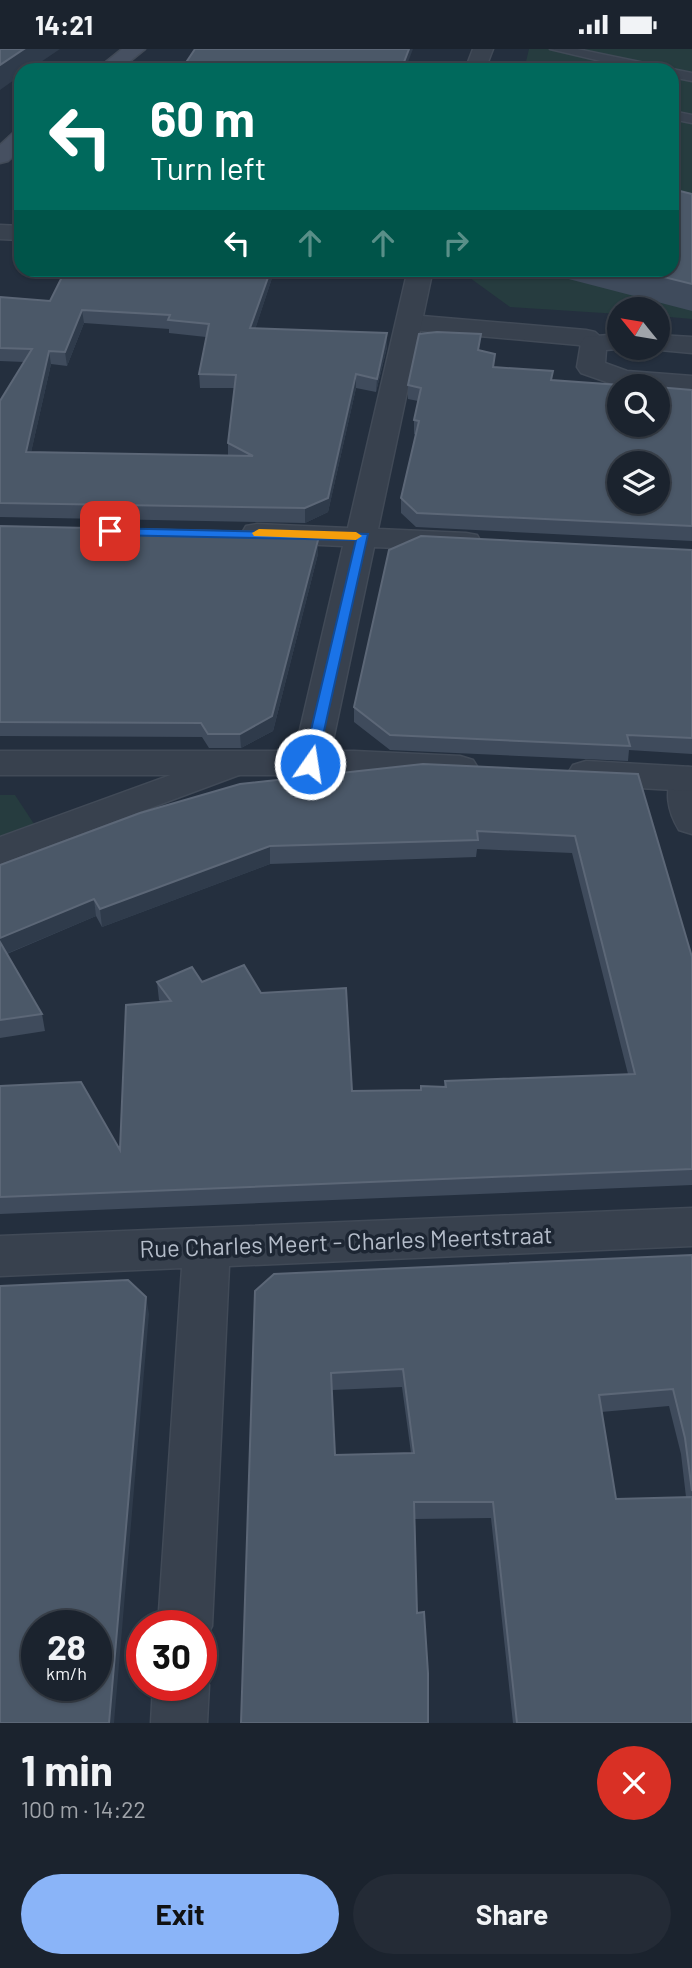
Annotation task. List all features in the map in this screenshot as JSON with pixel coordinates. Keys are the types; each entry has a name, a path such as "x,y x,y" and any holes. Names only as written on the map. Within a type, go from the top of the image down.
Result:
{"main road":[{"path":"116,63 135,49"},
{"path":"0,156 14,144"}],"street":[{"path":"310,764 419,277"},
{"path":"410,323 607,342 591,367 623,379 692,384"},
{"path":"670,344 692,345"},
{"path":"222,533 502,544"},
{"path":"0,763 310,764 493,769"},
{"path":"0,852 233,764"},
{"path":"549,771 690,779 686,803 692,821"},
{"name":"Rue Charles Meert - Charles Meertstraat","path":"0,1256 692,1227"},
{"path":"186,1610 207,1246"},
{"path":"179,1723 180,1701"}],"lane":[{"path":"557,49 625,63"}],"green space":[{"path":"529,49 692,49 692,319 670,317 670,297 607,297 607,313 510,307 470,278 679,277 679,63 526,63"},
{"path":"0,795 15,795 36,827 0,840"}],"building":[{"path":"0,49 24,49 0,65"},
{"path":"195,49 409,49 404,63 186,63"},
{"path":"679,191 692,194 692,284 664,277 679,277"},
{"path":"62,277 268,277 250,328 387,333 377,379 356,374 328,498 305,508 0,503 0,401 32,349 0,348 0,297 50,301","holes":["82,310 170,315 168,320 209,324 199,374 236,375 228,443 253,456 26,452 49,351 65,352"]},
{"path":"437,332 481,334 478,350 495,354 493,367 553,371 551,380 607,384 607,437 670,437 670,388 692,390 692,526 417,513 401,498 419,421 414,420 421,388 408,385 419,334"},
{"path":"0,526 307,533 318,540 272,716 240,734 208,734 201,723 0,722"},
{"path":"421,536 692,550 692,738 627,735 630,746 390,735 354,707 389,550"},
{"path":"423,764 638,774 692,957 692,1169 0,1197 0,1086 81,1082 120,1150 126,1005 171,1001 157,982 192,967 202,982 244,965 261,993 346,988 352,1091 421,1090 421,1086 446,1087 445,1081 635,1074 575,836 477,831 478,840 270,846 100,909 94,899 0,938 0,865 140,813 240,784"},
{"path":"0,942 42,1014 0,1020"},
{"path":"692,1255 692,1491 685,1438 673,1389 599,1395 616,1499 692,1497 692,1723 517,1723 493,1502 414,1502 417,1613 424,1612 428,1723 241,1723 255,1291 274,1274","holes":["403,1369 414,1453 335,1455 331,1373"]},
{"path":"128,1280 146,1297 112,1688 112,1610 21,1610 21,1701 111,1701 109,1723 0,1723 0,1286"}],"slow traffic":[{"path":"259,533 356,536"}],"route":[{"path":"110,531 363,537 310,764"}]}
